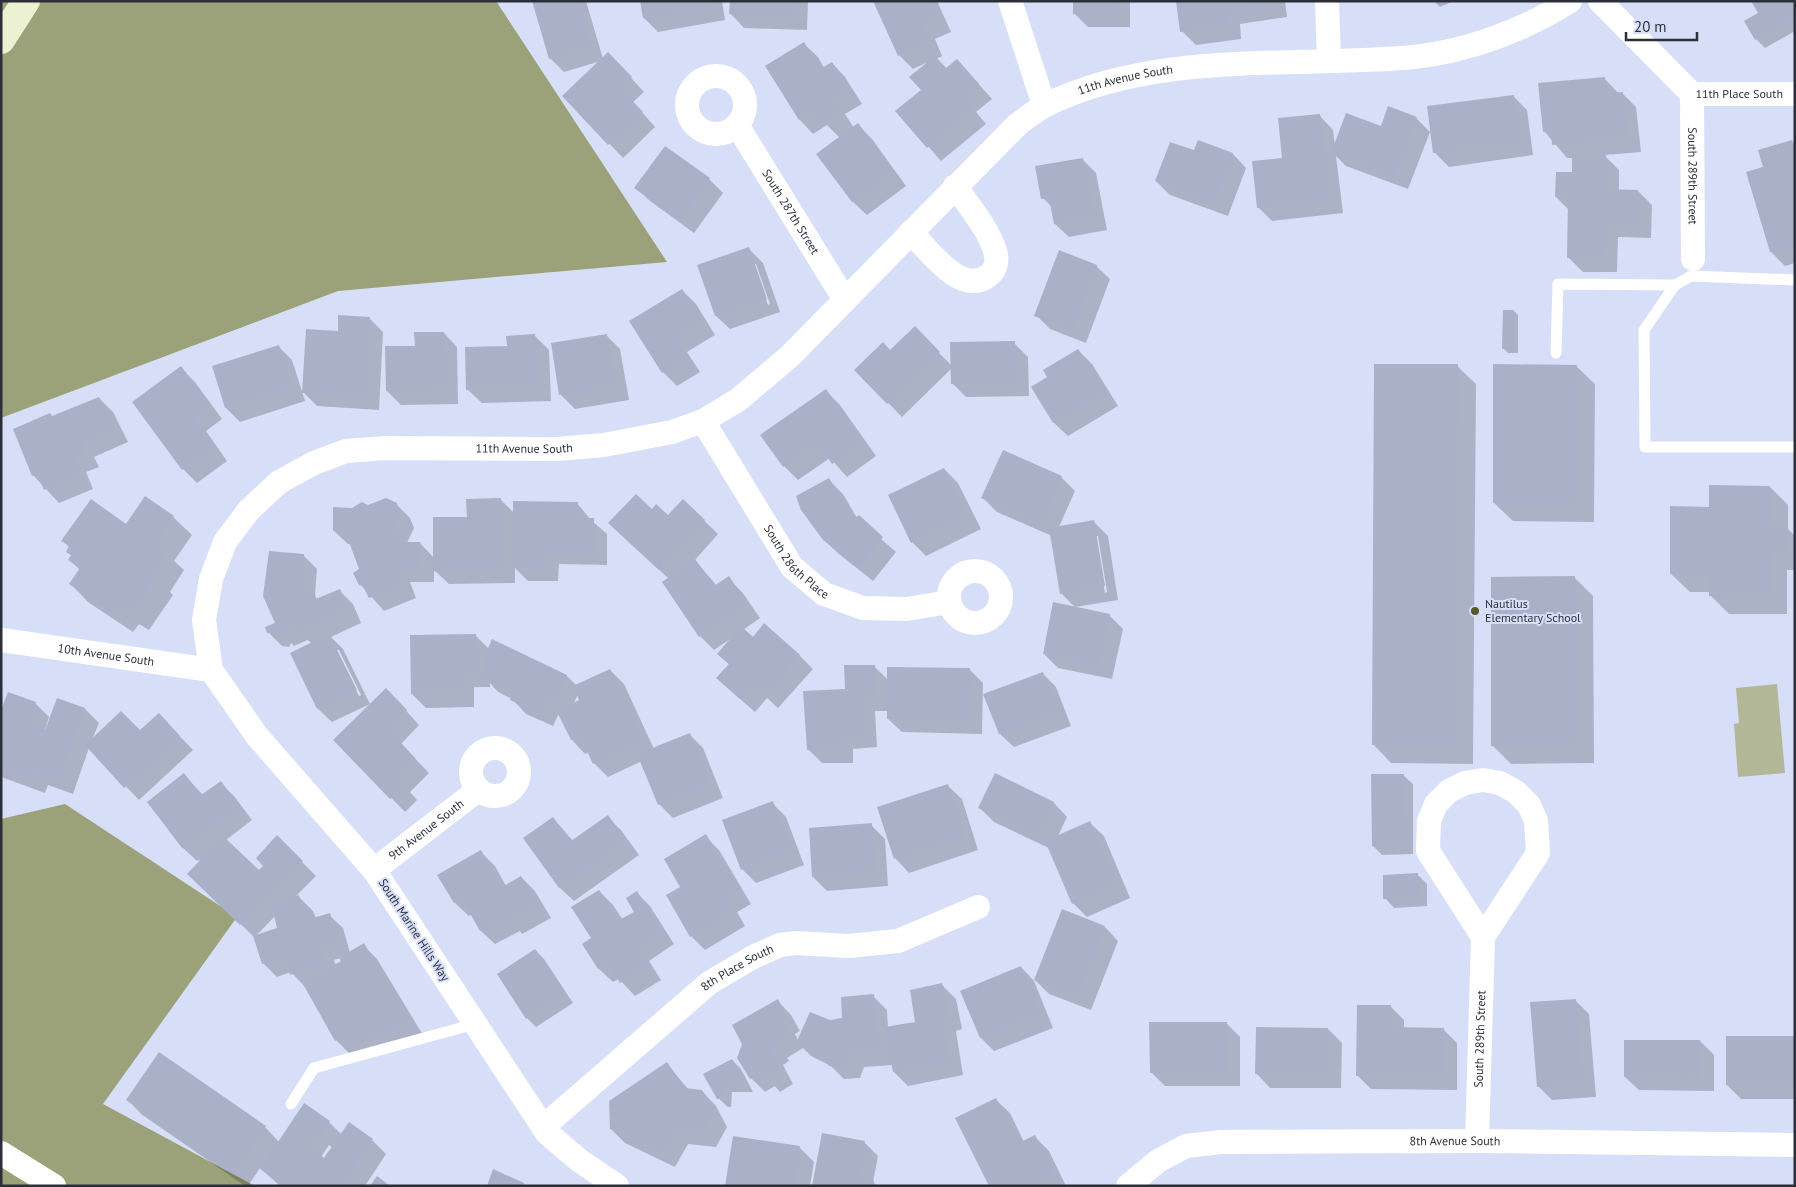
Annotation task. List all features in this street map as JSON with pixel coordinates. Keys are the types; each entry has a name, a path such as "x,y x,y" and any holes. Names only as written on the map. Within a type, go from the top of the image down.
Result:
{"street":[{"path":"1,40 26,1"},
{"path":"1010,1 1044,106"},
{"path":"1327,1 1329,60"},
{"name":"11th Avenue South","path":"211,670 204,620 211,579 225,542 249,510 278,482 314,463 346,452 386,448 547,449 604,445 672,432 703,421 738,400 765,379 1018,124 1044,106 1094,85 1141,74 1184,69 1416,56 1471,45 1521,28 1550,14 1570,1"},
{"name":"11th Place South","path":"1600,1 1692,94 1795,94"},
{"name":"South 289th Street","path":"1692,94 1692,268"},
{"name":"South 287th Street","path":"737,125 845,300"},
{"path":"911,232 955,276 968,282 983,280 991,274 996,266 996,253 990,238 955,186"},
{"name":"South 286th Place","path":"703,421 792,567 824,594 863,608 907,609 949,602"},
{"name":"10th Avenue South","path":"1,640 211,670"},
{"name":"South Marine Hills Way","path":"211,670 257,736 374,870 543,1127 580,1161 617,1186"},
{"path":"1483,780 1500,783 1516,792 1529,805 1536,821 1538,854 1484,936 1428,851 1429,821 1436,804 1449,791 1465,783 1483,780"},
{"name":"9th Avenue South","path":"374,870 478,790"},
{"name":"8th Place South","path":"543,1127 709,983 752,957 780,945 796,943 848,946 898,940 978,906"},
{"name":"South 289th Street","path":"1477,1141 1484,936"},
{"name":"8th Avenue South","path":"1128,1186 1158,1162 1186,1146 1222,1142 1477,1141 1795,1146"},
{"path":"1,1153 54,1186"}],"lane":[{"path":"1795,280 1692,268 1675,285 1644,330 1645,447 1795,447"},
{"path":"1556,354 1558,284 1675,285"},
{"path":"291,1104 314,1068 475,1024"}],"green space":[{"path":"1,1 496,1 667,262 338,291 1,418"},
{"path":"1777,684 1785,773 1738,777 1734,724 1739,723 1736,688"},
{"path":"65,804 237,917 103,1104 255,1186 1,1186 1,819"}],"building":[{"path":"532,1 577,1 591,47 549,59"},
{"path":"640,1 711,1 712,7 643,18"},
{"path":"730,1 794,1 793,17 729,14"},
{"path":"873,1 931,1 938,18 922,25 929,42 898,56"},
{"path":"1073,1 1117,1 1117,14 1073,14"},
{"path":"1176,1 1274,1 1274,4 1227,11 1228,25 1180,32"},
{"path":"1751,1 1795,1 1795,17 1755,40 1744,21 1758,13"},
{"path":"804,42 820,69 832,62 849,90 832,100 841,114 824,124 816,110 799,120 765,66"},
{"path":"608,52 632,77 620,88 643,112 608,145 562,96"},
{"path":"935,56 946,68 957,59 979,84 963,97 973,109 927,148 895,111 921,90 909,77"},
{"path":"1605,77 1606,93 1623,92 1627,138 1552,145 1551,131 1543,132 1538,83"},
{"path":"1514,95 1520,142 1433,153 1427,106"},
{"path":"1388,106 1417,117 1394,176 1331,153 1346,113 1381,126"},
{"path":"1320,114 1329,200 1257,208 1252,161 1282,158 1278,118"},
{"path":"858,123 894,172 852,202 816,154"},
{"path":"1198,140 1233,153 1214,203 1155,181 1170,142 1194,150"},
{"path":"1792,140 1795,148 1795,245 1770,252 1746,172 1763,167 1758,150"},
{"path":"665,146 710,178 680,220 634,188"},
{"path":"1572,154 1606,155 1605,189 1638,190 1638,225 1605,224 1604,259 1567,258 1568,198 1555,197 1556,172 1572,172"},
{"path":"1083,158 1094,217 1054,224 1049,198 1041,199 1035,166"},
{"path":"749,247 767,299 715,316 697,265"},
{"path":"1059,250 1097,265 1072,330 1034,316"},
{"path":"682,289 703,321 675,338 687,358 662,373 629,321"},
{"path":"1503,310 1514,310 1514,349 1502,349"},
{"path":"338,315 370,317 365,397 302,393 306,329 338,331"},
{"path":"915,326 940,352 887,404 854,370 883,342 890,350"},
{"path":"414,332 444,332 445,390 386,391 385,346 415,346"},
{"path":"535,334 537,387 466,390 465,347 507,346 506,336"},
{"path":"607,334 615,386 559,395 551,343"},
{"path":"1015,341 1015,383 951,384 950,342"},
{"path":"279,345 292,387 225,408 212,366"},
{"path":"1078,349 1105,392 1053,423 1031,387 1047,377 1043,370"},
{"path":"1374,364 1458,364 1455,746 1372,745"},
{"path":"1493,364 1577,365 1576,504 1493,503"},
{"path":"181,366 210,405 193,417 214,446 182,470 132,402"},
{"path":"826,389 863,441 832,464 818,443 783,467 760,435"},
{"path":"99,397 115,428 82,443 86,453 73,458 80,475 44,490 37,474 32,476 13,429 50,413 52,416"},
{"path":"1003,450 1062,476 1041,524 981,498"},
{"path":"944,468 968,515 911,543 888,495"},
{"path":"829,478 851,515 855,518 859,515 883,537 859,568 823,540 801,510 796,496"},
{"path":"1709,485 1770,486 1770,527 1787,527 1787,552 1770,552 1770,596 1709,596 1709,575 1670,574 1670,506 1709,507"},
{"path":"636,494 652,509 656,504 668,515 683,499 705,520 659,570 608,523"},
{"path":"145,496 174,516 156,544 167,551 152,573 156,576 130,613 121,606 114,615 69,584 80,568 68,560 71,555 66,552 69,546 61,541 91,499 126,524"},
{"path":"386,498 397,503 400,514 392,530 396,542 420,542 420,569 397,569 403,585 369,598 353,573 359,569 345,531 333,531 333,507 352,508 362,502 368,505"},
{"path":"501,498 502,570 433,571 433,517 467,517 466,499"},
{"path":"513,501 578,502 578,518 594,518 594,552 545,551 545,568 513,567"},
{"path":"1094,520 1105,586 1060,594 1049,528"},
{"path":"269,551 304,554 302,580 311,601 340,589 347,609 299,632 296,626 279,633 277,629 275,633 267,633 265,627 275,623 263,596"},
{"path":"695,559 714,586 729,576 747,604 699,637 662,582"},
{"path":"1575,576 1576,746 1491,746 1491,577"},
{"path":"1053,602 1110,614 1099,666 1043,654"},
{"path":"764,623 800,655 764,695 752,685 740,699 716,678 729,664 717,654 741,626 753,637"},
{"path":"329,634 357,690 317,709 290,653"},
{"path":"476,634 477,674 460,674 461,694 411,694 410,635"},
{"path":"492,639 567,675 554,702 546,698 539,713 510,700 513,693 483,678 485,655"},
{"path":"844,665 875,665 875,698 862,697 863,734 839,735 839,749 807,750 803,691 845,689"},
{"path":"887,667 970,668 969,720 887,719"},
{"path":"610,669 644,740 593,764 580,736 571,740 557,712 579,700 573,686"},
{"path":"1043,672 1058,712 999,734 983,694"},
{"path":"386,688 407,710 388,729 416,759 397,777 405,785 390,799 333,740"},
{"path":"8,692 36,702 28,724 45,730 57,698 85,708 59,781 34,772 31,780 1,769 1,710"},
{"path":"121,711 140,730 159,713 180,736 124,788 85,745"},
{"path":"690,733 710,784 658,805 637,754"},
{"path":"184,773 201,795 221,781 239,806 182,848 147,802"},
{"path":"995,773 1054,802 1037,837 978,808"},
{"path":"1371,774 1404,774 1405,846 1372,846"},
{"path":"948,784 965,837 894,859 877,807"},
{"path":"773,801 791,851 741,870 722,820"},
{"path":"608,815 626,840 559,888 523,838 553,817 571,841"},
{"path":"1090,821 1117,884 1072,904 1045,841"},
{"path":"872,823 875,873 812,877 809,828"},
{"path":"706,834 738,890 724,898 732,912 690,937 666,895 680,887 664,859"},
{"path":"277,835 303,861 240,925 187,874 223,836 259,870 263,866 256,858"},
{"path":"481,850 502,887 521,876 538,904 507,920 506,917 480,931 462,899 454,903 437,875"},
{"path":"1418,873 1419,898 1383,899 1383,875"},
{"path":"599,890 619,920 634,912 626,898 637,891 662,930 636,947 648,965 620,983 608,963 598,969 582,944 591,938 571,907"},
{"path":"299,895 304,912 310,911 313,918 330,913 338,942 321,946 326,964 290,975 285,956 262,964 253,936 277,928 271,903"},
{"path":"1062,909 1105,926 1077,997 1034,980"},
{"path":"364,943 410,1021 383,1037 379,1033 363,1042 361,1038 347,1045 342,1037 335,1041 303,984 341,961 339,958"},
{"path":"535,949 565,993 526,1019 497,974"},
{"path":"1021,966 1040,1014 980,1038 960,991"},
{"path":"942,983 948,1016 942,1017 950,1062 893,1072 885,1027 915,1022 910,990"},
{"path":"874,994 878,1051 850,1053 846,1065 829,1066 822,1055 796,1043 810,1012 830,1020 842,1018 841,997"},
{"path":"778,999 787,1017 782,1020 790,1035 775,1044 777,1047 770,1051 781,1070 765,1078 761,1073 750,1079 737,1058 742,1044 732,1025"},
{"path":"1576,999 1582,1083 1537,1087 1530,1002"},
{"path":"1357,1005 1391,1005 1391,1027 1444,1028 1444,1076 1356,1076"},
{"path":"1149,1022 1227,1022 1227,1073 1150,1073"},
{"path":"1256,1027 1328,1028 1327,1075 1255,1074"},
{"path":"1726,1036 1795,1036 1795,1086 1726,1085"},
{"path":"1624,1040 1700,1040 1700,1078 1624,1077"},
{"path":"159,1052 266,1126 233,1174 126,1100"},
{"path":"732,1059 745,1083 723,1084 722,1099 717,1099 703,1074"},
{"path":"667,1062 685,1088 702,1090 714,1112 702,1134 674,1130 661,1154 610,1129 609,1101"},
{"path":"996,1098 1019,1143 1035,1135 1054,1173 1027,1186 989,1186 955,1118"},
{"path":"304,1103 330,1121 320,1136 314,1133 306,1145 324,1158 349,1122 373,1139 342,1186 284,1186 260,1169"},
{"path":"822,1133 865,1141 858,1178 874,1181 873,1186 812,1186"},
{"path":"733,1136 800,1146 794,1186 725,1186"},
{"path":"493,1169 524,1183 523,1186 487,1186"},
{"path":"377,1176 390,1186 370,1186"}],"place":[{"name":"Nautilus Elementary School","path":"1475,611"}]}
